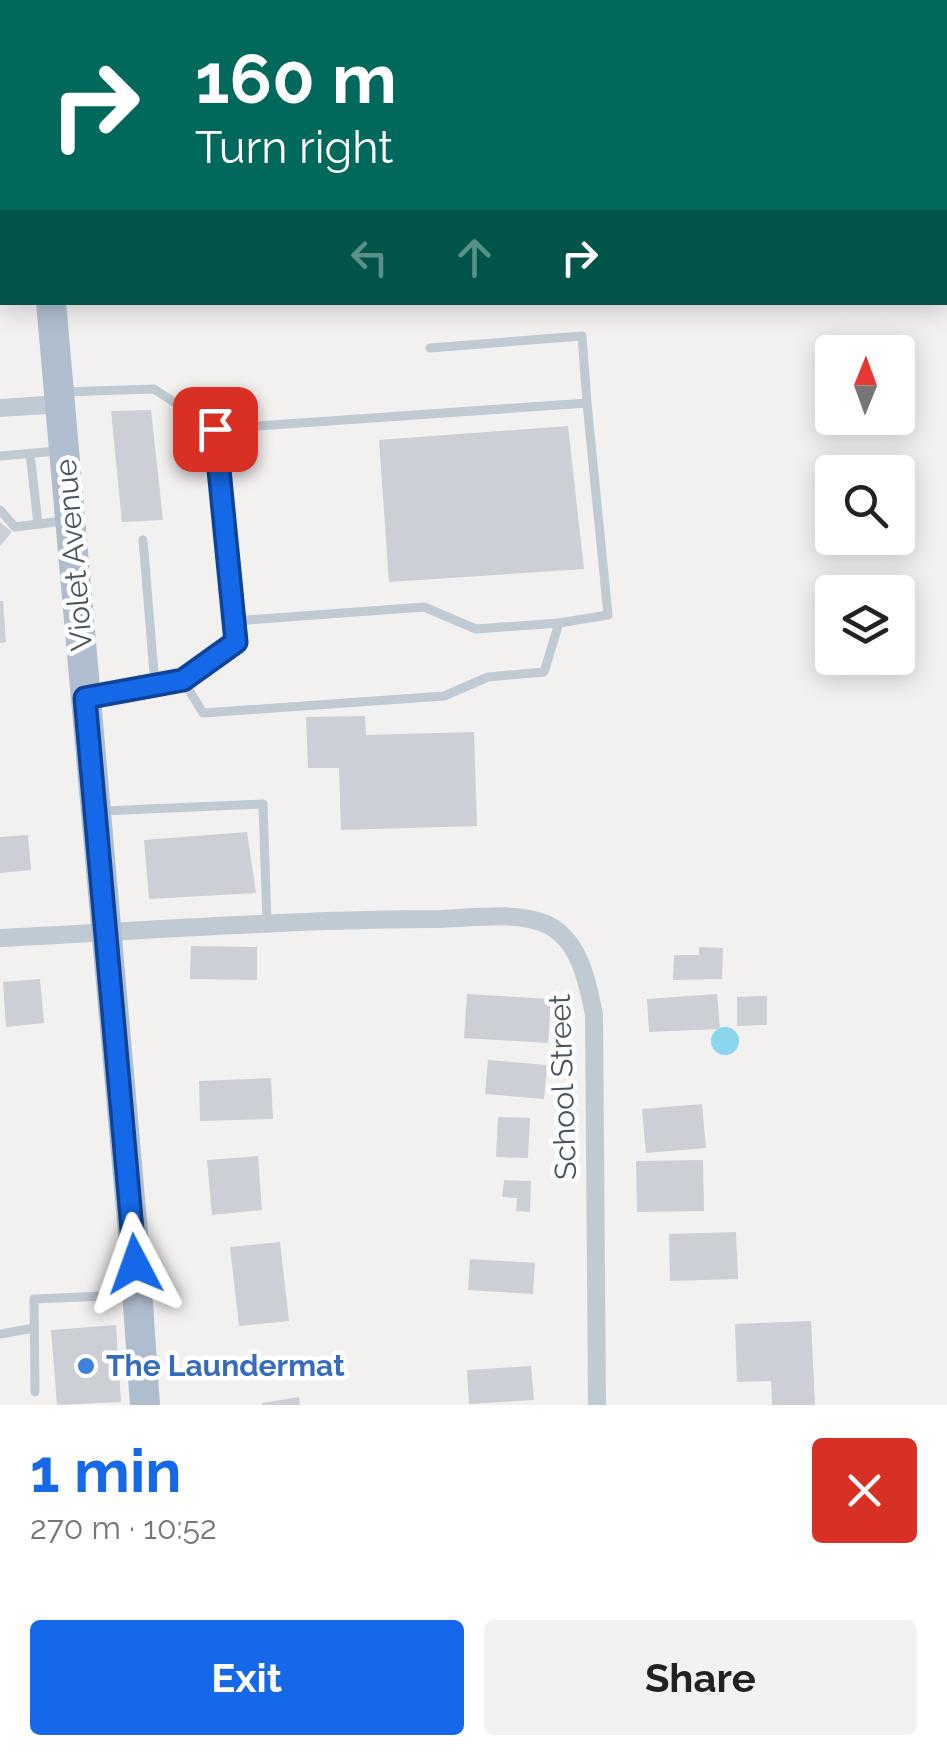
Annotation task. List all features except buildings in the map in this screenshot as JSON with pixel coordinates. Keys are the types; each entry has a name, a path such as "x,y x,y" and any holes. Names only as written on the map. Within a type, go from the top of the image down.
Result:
{"main road":[{"name":"Violet Avenue","path":"52,305 144,1405"}],"street":[{"path":"0,408 61,398"},
{"name":"School Street","path":"0,938 514,918 544,923 561,934 586,975 594,1014 598,1405"}],"lane":[{"path":"234,622 424,607 476,629 608,615 582,336 430,348"},
{"path":"61,398 154,390 215,429 588,403"},
{"path":"85,698 183,680 236,642 215,429"},
{"path":"0,456 65,451"},
{"path":"30,452 38,524"},
{"path":"0,510 15,526 71,520"},
{"path":"144,540 155,685"},
{"path":"183,680 203,713 444,696 488,678 544,672 559,623"},
{"path":"95,812 264,804 267,925"},
{"path":"34,1392 34,1299 137,1294"},
{"path":"0,1334 34,1328"}],"water":[{"path":"725,1027 735,1031 739,1041 735,1051 725,1055 715,1051 711,1041 715,1031"}],"place":[{"name":"The Laundermat","path":"86,1366"}],"route":[{"path":"135,1264 85,698 183,680 236,642 215,429"}]}
